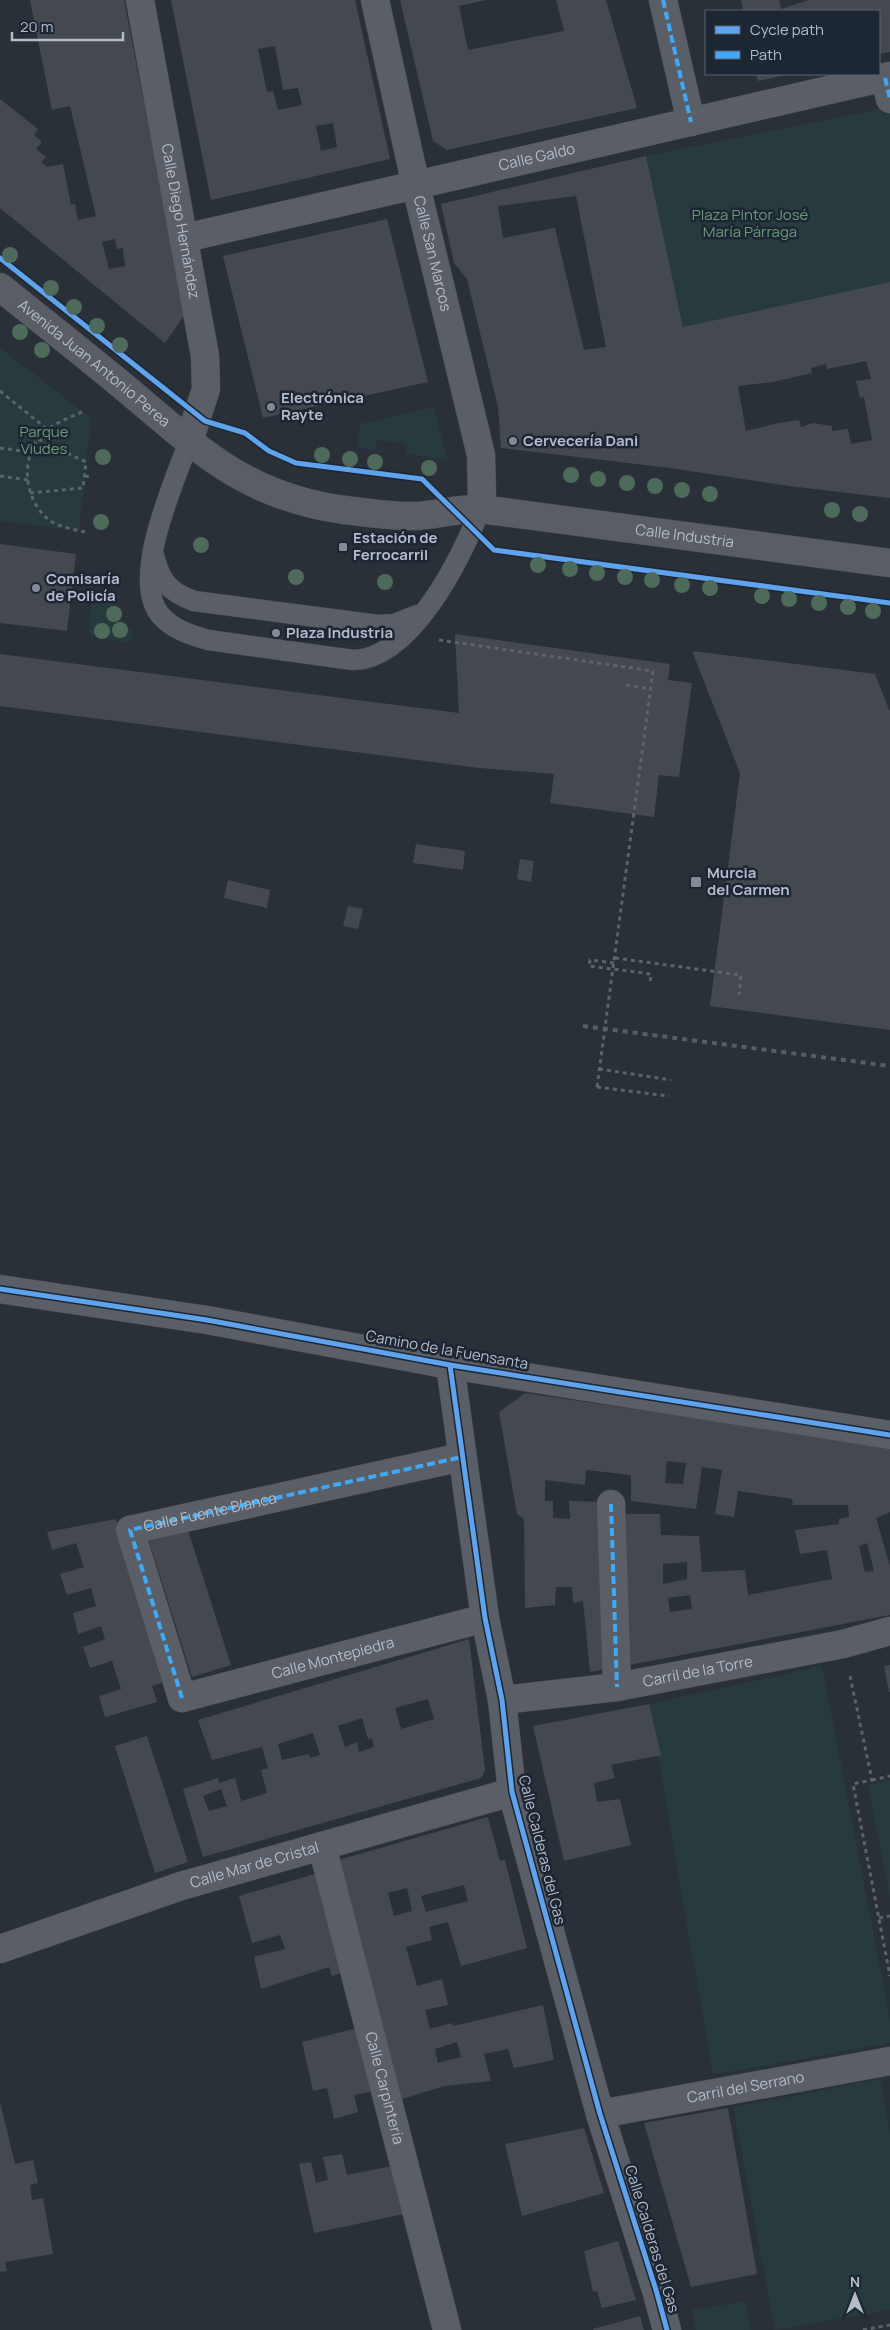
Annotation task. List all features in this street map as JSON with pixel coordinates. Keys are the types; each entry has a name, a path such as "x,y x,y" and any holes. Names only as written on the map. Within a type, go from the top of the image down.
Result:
{"main road":[{"name":"Avenida Juan Antonio Perea","path":"0,287 189,441"},
{"path":"189,441 220,465 245,480 297,501 343,510 401,516 417,516 453,509 480,509"},
{"name":"Calle Industria","path":"480,509 890,563"}],"street":[{"name":"Calle Diego Hernández","path":"140,0 185,238 205,356 206,389 189,441"},
{"name":"Calle San Marcos","path":"375,0 416,186 481,455 482,497 480,509"},
{"path":"663,0 691,122"},
{"name":"Calle Galdo","path":"185,238 691,122 888,84"},
{"name":"Camino de la Fuensanta","path":"0,1289 207,1320 450,1365 890,1435"},
{"name":"Calle Calderas del Gas","path":"450,1365 485,1618 502,1700 512,1792 600,2114 667,2330"},
{"name":"Calle Fuente Blanca","path":"182,1698 130,1530 462,1457"},
{"path":"611,1504 618,1687"},
{"name":"Calle Montepiedra","path":"182,1698 485,1618"},
{"name":"Carril de la Torre","path":"502,1700 618,1687 843,1644 890,1631"},
{"name":"Calle Mar de Cristal","path":"0,1949 181,1886 512,1792"},
{"name":"Calle Carpintería","path":"322,1846 447,2330"},
{"name":"Carril del Serrano","path":"600,2114 890,2061"}],"lane":[{"path":"189,441 153,549 149,577 155,607 173,627 189,635 208,640 364,660 386,650 425,610 448,579 480,509"},
{"path":"153,549 161,576 167,586 178,595 194,601 378,625 401,622 425,610"}],"path":[{"path":"0,391 47,430"},
{"path":"82,412 47,430 38,439 30,452 28,480 30,493 39,510 53,522 85,532"},
{"path":"30,493 83,488 85,476 86,462 38,439"},
{"path":"0,448 30,452"},
{"path":"0,476 28,480"},
{"path":"85,476 90,477"},
{"path":"439,640 653,671 597,1087 669,1096"},
{"path":"626,685 651,689"},
{"path":"614,958 741,975 739,995"},
{"path":"614,963 590,960 589,966 651,974 650,984"},
{"path":"599,1069 671,1080"},
{"path":"843,1644 872,1780"},
{"path":"890,1776 853,1784 890,1976"},
{"path":"879,1918 890,1916"},
{"path":"864,2330 890,2325"}],"green space":[{"name":"Plaza Pintor José María Párraga","path":"890,107 890,282 683,327 646,156"},
{"name":"Parque Viudes","path":"0,348 91,418 79,531 0,521"},
{"path":"434,407 447,460 406,454 407,444 377,440 376,450 358,448 360,424"},
{"path":"108,593 115,610 134,635 128,643 91,636 89,630 92,600 94,596"},
{"path":"822,1666 890,2019 890,2043 713,2075 649,1704"},
{"path":"890,1780 890,1897 868,1785"},
{"path":"880,2079 890,2132 890,2310 775,2330 733,2107"},
{"path":"745,2301 751,2330 696,2330 692,2310"}],"building":[{"path":"30,0 124,0 185,314 165,343 0,208 0,99 38,129 34,135 42,142 36,149 46,157 41,162 47,167 63,164 71,205 75,204 78,220 96,216 70,106 52,110","holes":["115,239 117,249 123,248 125,266 109,269 102,242"]},
{"path":"171,0 355,0 390,159 211,200","holes":["275,46 283,90 298,88 302,105 278,110 273,91 267,92 258,49","333,123 337,147 321,151 316,126"]},
{"path":"400,0 486,0 459,6 468,50 564,31 556,0 606,0 637,108 447,150 433,141"},
{"path":"741,0 779,0 781,9 809,0 890,0 890,52 880,54 880,10 743,10"},
{"path":"756,75 786,75 758,81"},
{"path":"646,156 683,327 890,282 890,498 789,486 670,468 501,448 498,407 467,279 454,263 441,204","holes":["576,196 606,347 584,350 555,228 503,238 498,206","866,361 871,379 856,381 860,398 864,397 872,440 851,444 848,429 832,431 832,426 813,423 801,427 799,420 746,431 738,386 773,382 812,373 811,368 826,364 827,369"]},
{"path":"387,219 428,382 263,418 223,256"},
{"name":"Comisaría de Policía","path":"0,544 76,554 67,631 0,623"},
{"path":"455,634 670,664 668,680 692,683 679,777 659,775 654,817 550,803 554,774 479,768 0,706 0,654 459,713"},
{"path":"692,651 875,674 890,712 890,1030 710,1006 740,773"},
{"path":"416,844 465,851 463,870 413,863"},
{"path":"520,859 534,861 531,882 517,879"},
{"path":"228,880 270,890 267,908 224,898"},
{"path":"348,906 363,909 358,929 343,926"},
{"path":"525,1393 890,1447 890,1512 876,1518 890,1566 890,1615 624,1666 617,1514 660,1514 661,1535 699,1536 702,1572 745,1570 748,1595 832,1579 827,1550 800,1554 795,1530 839,1524 839,1519 849,1517 848,1505 793,1505 792,1499 738,1491 734,1517 715,1514 722,1470 702,1467 696,1509 631,1501 631,1475 586,1470 585,1485 545,1480 545,1501 553,1501 553,1518 570,1519 569,1501 606,1502 610,1668 590,1672 583,1601 573,1603 572,1587 556,1587 555,1605 525,1608 524,1519 517,1514 499,1412","holes":["667,1461 686,1463 683,1484 665,1483","867,1543 874,1571 865,1572 859,1546","687,1562 687,1579 663,1584 663,1564","690,1595 692,1609 670,1612 668,1598"]},
{"path":"116,1519 169,1680 152,1686 157,1702 105,1717 99,1696 121,1689 112,1661 90,1668 83,1647 105,1639 101,1626 78,1634 73,1613 96,1606 91,1588 67,1595 60,1574 84,1567 76,1543 52,1550 47,1532"},
{"path":"188,1530 231,1665 192,1677 148,1538"},
{"path":"469,1639 485,1770 481,1778 203,1857 183,1789 218,1778 219,1783 235,1778 241,1801 267,1793 261,1770 268,1768 262,1747 212,1760 198,1720","holes":["428,1699 434,1719 401,1729 395,1708","362,1718 368,1739 372,1738 374,1747 359,1752 357,1742 345,1747 338,1726","313,1733 320,1755 310,1758 309,1754 282,1760 278,1744","221,1789 227,1806 209,1811 203,1796"]},
{"path":"890,1665 890,1692 889,1692 884,1666"},
{"path":"649,1704 661,1755 611,1765 615,1778 594,1783 597,1802 620,1799 631,1845 564,1861 533,1726"},
{"path":"147,1736 188,1862 155,1873 115,1746"},
{"path":"488,1817 500,1861 505,1860 527,1948 461,1966 448,1922 429,1927 432,1940 406,1947 417,1986 442,1979 448,2005 425,2010 430,2029 452,2023 453,2026 543,2005 554,2060 514,2068 508,2049 484,2054 491,2081 445,2086 402,2099 335,1861","holes":["464,1885 468,1901 426,1912 421,1896","407,1888 412,1911 394,1916 388,1893","457,2042 461,2057 438,2063 435,2049"]},
{"path":"322,1872 349,1971 332,1976 329,1967 261,1989 254,1957 285,1949 280,1935 252,1943 239,1896"},
{"path":"357,2028 375,2091 354,2095 358,2112 334,2119 327,2088 313,2091 302,2042"},
{"path":"0,2102 15,2164 33,2160 38,2183 30,2185 32,2200 43,2198 53,2254 5,2262 7,2271 0,2272"},
{"path":"728,2108 757,2274 691,2287 644,2123"},
{"path":"584,2128 604,2193 522,2216 505,2144"},
{"path":"342,2154 347,2175 392,2166 404,2214 314,2233 299,2164 311,2162 316,2183 328,2180 323,2157"},
{"path":"618,2241 636,2300 602,2308 597,2291 593,2292 584,2251"},
{"path":"640,2316 644,2330 593,2330 593,2329"}],"railway":[{"path":"583,1026 890,1066"}],"marked path":[{"path":"663,0 691,122"},
{"path":"885,78 890,99"},
{"path":"182,1698 130,1530 462,1457"},
{"path":"611,1504 617,1687"}],"cycle path":[{"path":"0,258 205,421 245,433 269,451 296,463 422,479 494,550 890,603"},
{"path":"0,1289 207,1320 450,1365 890,1435"},
{"path":"450,1365 485,1618 502,1700 512,1792 600,2114 667,2330"}],"place":[{"name":"Electrónica Rayte","path":"271,407"},
{"name":"Cervecería Dani","path":"513,441"},
{"name":"Estación de Ferrocarril","path":"343,547"},
{"name":"Comisaría de Policía","path":"36,588"},
{"name":"Plaza Industria","path":"276,633"},
{"name":"Murcia del Carmen","path":"696,882"}]}
